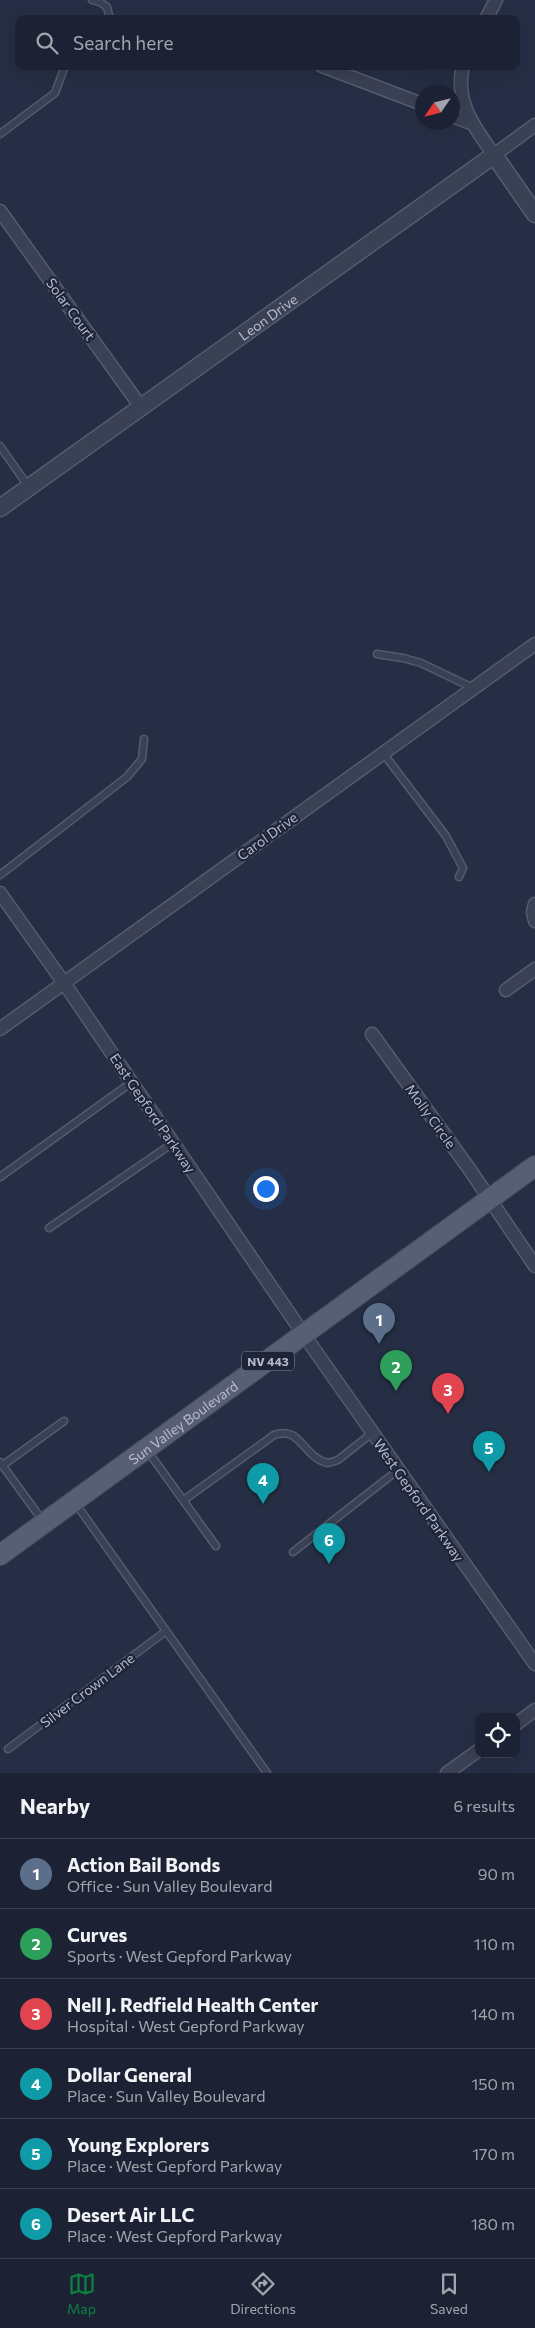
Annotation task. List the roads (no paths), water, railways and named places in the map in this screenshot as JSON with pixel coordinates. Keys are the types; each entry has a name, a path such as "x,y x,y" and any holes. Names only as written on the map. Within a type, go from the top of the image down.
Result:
{"main road":[{"name":"Sun Valley Boulevard","path":"0,1555 535,1166"}],"street":[{"path":"488,15 496,0"},
{"path":"333,70 415,101"},
{"path":"463,70 460,91 464,109 471,123 535,214"},
{"path":"460,119 471,123"},
{"name":"Leon Drive","path":"0,508 535,125"},
{"name":"Solar Court","path":"0,211 141,407"},
{"name":"Carol Drive","path":"0,1029 535,644"},
{"name":"East Gepford Parkway","path":"0,893 64,983 304,1335"},
{"path":"535,904 533,912 535,921"},
{"path":"506,990 535,969"},
{"name":"Molly Circle","path":"372,1034 535,1266"},
{"name":"West Gepford Parkway","path":"304,1335 535,1664"},
{"path":"520,1721 535,1710"},
{"path":"447,1773 475,1753"}],"lane":[{"path":"92,0 100,2 107,7 109,15"},
{"path":"0,134 55,93 64,70"},
{"path":"0,446 28,487"},
{"path":"377,654 421,663 473,688"},
{"path":"0,875 127,777 142,759 144,739"},
{"path":"383,753 446,836 463,868 459,877"},
{"path":"0,1177 132,1082"},
{"path":"49,1228 174,1143"},
{"path":"44,1523 1,1464 64,1422"},
{"path":"184,1500 274,1434 289,1432 296,1436 311,1456 328,1463 338,1460 372,1432"},
{"path":"146,1449 216,1546"},
{"path":"293,1552 398,1470"},
{"path":"74,1501 267,1773"},
{"name":"Silver Crown Lane","path":"8,1749 166,1631"}],"place":[{"name":"Action Bail Bonds","path":"379,1344"},
{"name":"Curves","path":"396,1391"},
{"name":"Nell J. Redfield Health Center","path":"448,1414"},
{"name":"Young Explorers","path":"489,1472"},
{"name":"Dollar General","path":"263,1504"},
{"name":"Desert Air LLC","path":"329,1564"}]}
